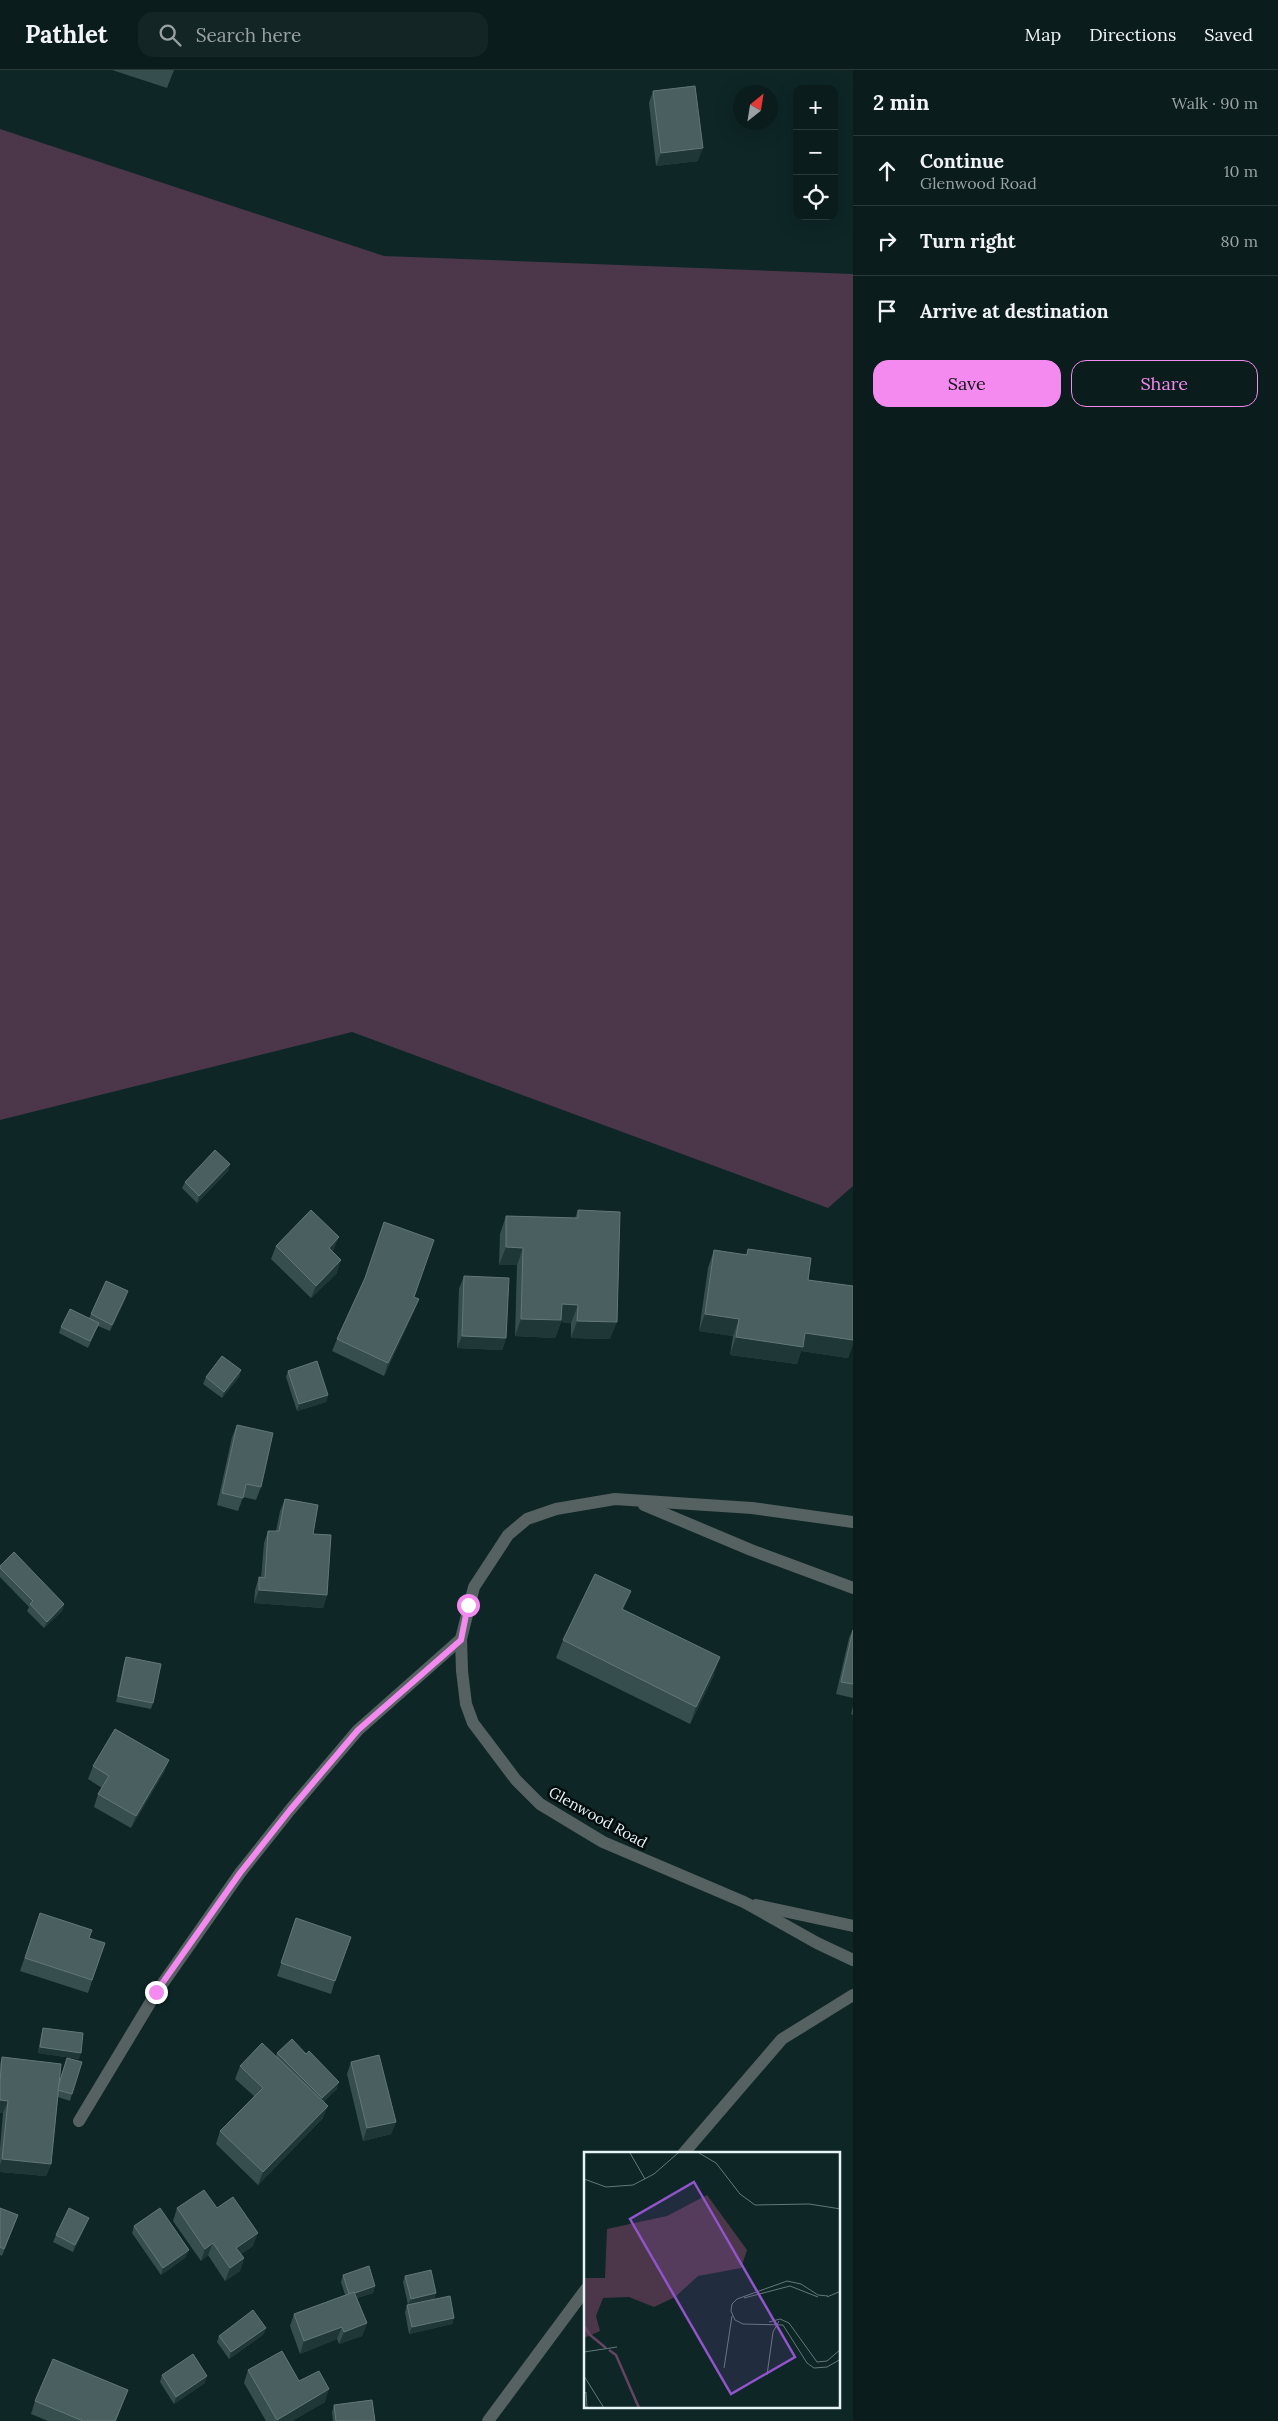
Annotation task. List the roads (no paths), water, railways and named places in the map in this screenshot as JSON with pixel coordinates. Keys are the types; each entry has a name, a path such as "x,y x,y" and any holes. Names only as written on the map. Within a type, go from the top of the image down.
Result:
{"street":[{"name":"Glenwood Road","path":"853,1522 752,1508 615,1499 567,1506 535,1516 508,1535 474,1587 461,1640 466,1704 473,1723 526,1792 540,1804 603,1842 744,1902 817,1943 853,1960"},
{"name":"Glenwood Road","path":"635,1501 750,1550 853,1588"},
{"path":"79,2121 156,1992 240,1873 290,1810 358,1730 461,1640"},
{"name":"Glenwood Road","path":"744,1902 853,1926"},
{"path":"685,2152 782,2040 853,1995"},
{"path":"488,2421 584,2291"}]}
